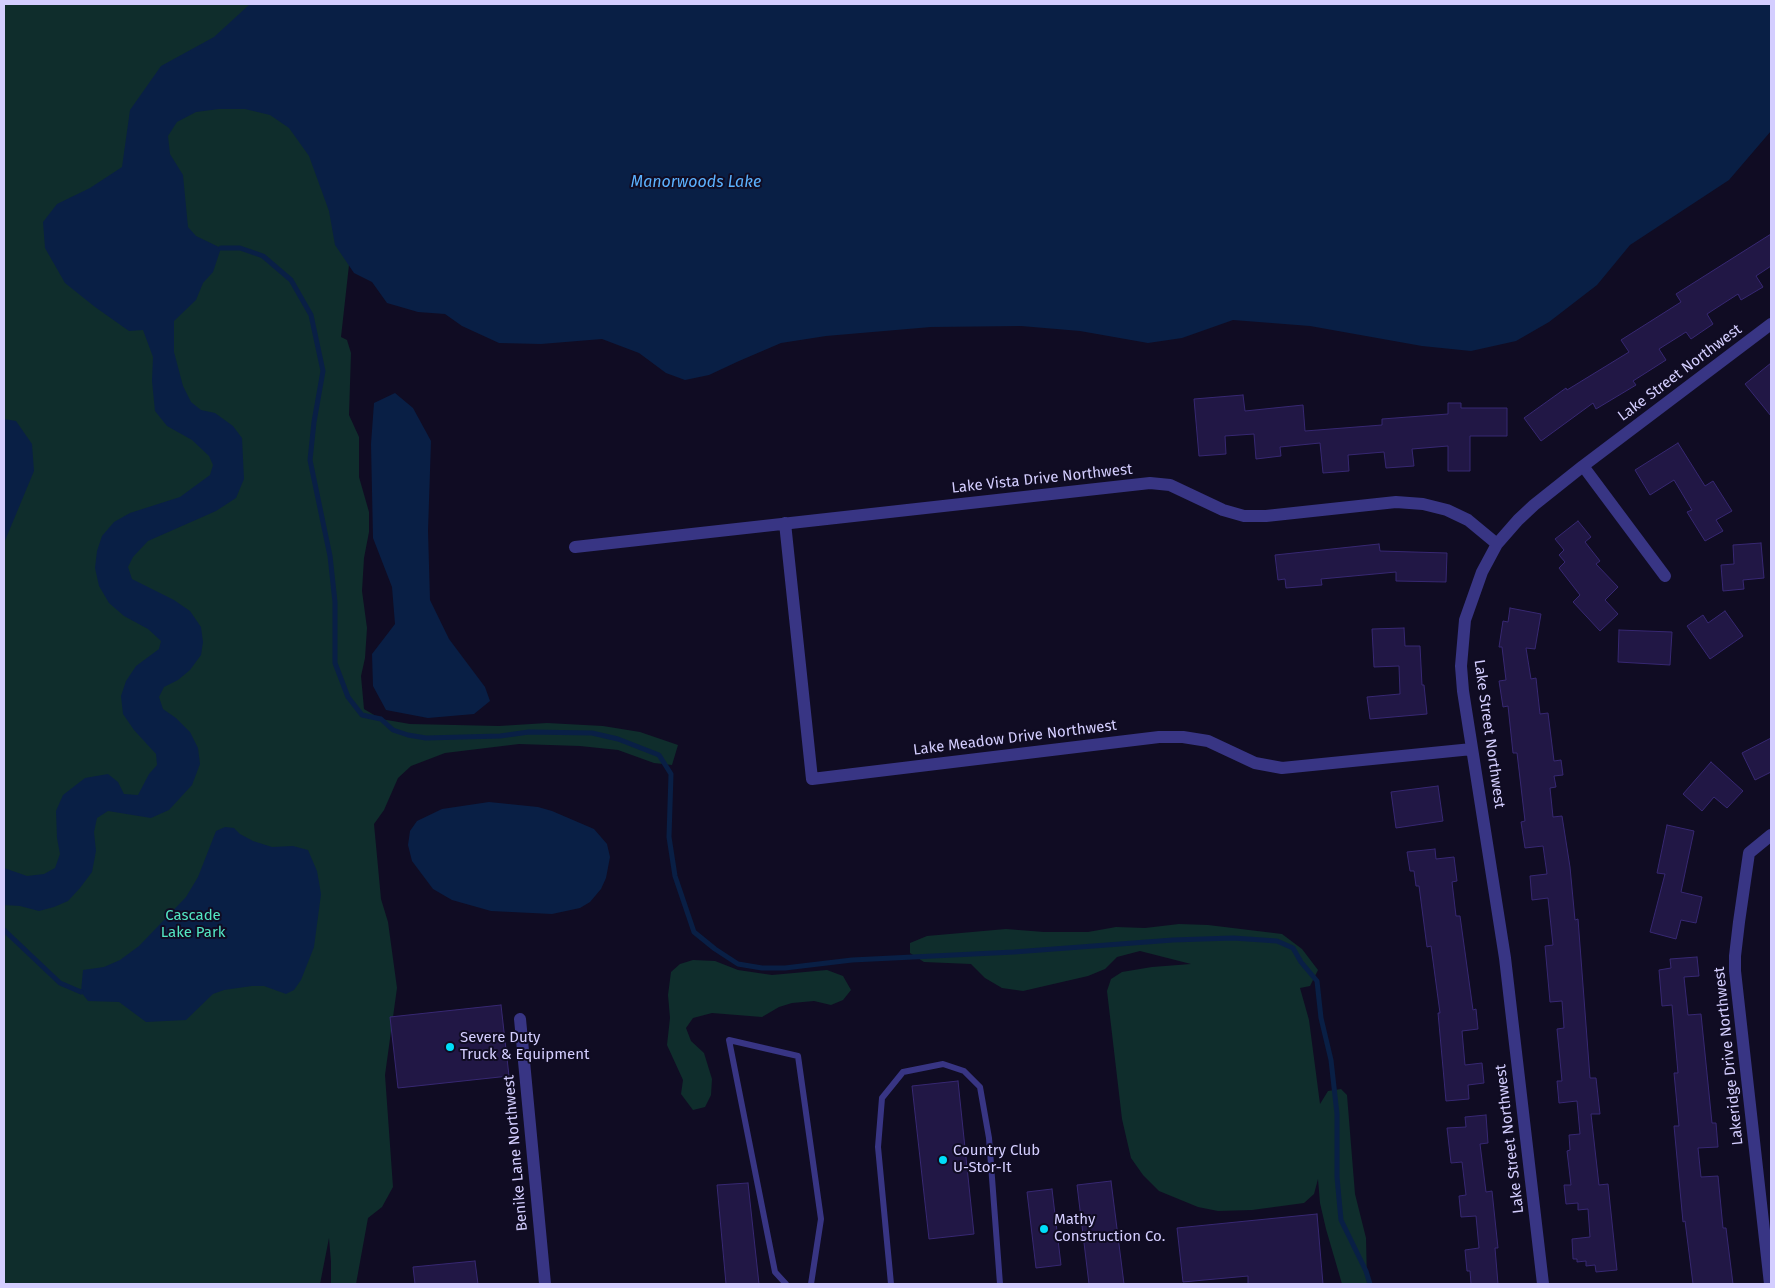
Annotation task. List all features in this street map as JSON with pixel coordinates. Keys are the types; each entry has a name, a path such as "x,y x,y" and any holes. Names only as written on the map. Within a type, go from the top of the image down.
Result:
{"street":[{"name":"Lake Street Northwest","path":"1543,1284 1505,958 1463,691 1462,642 1466,620 1474,592 1496,544 1518,520 1584,466 1771,324"},
{"path":"1584,466 1664,576"},
{"name":"Lake Vista Drive Northwest","path":"575,546 1150,483 1170,485 1223,510 1244,516 1266,516 1396,502 1423,504 1447,510 1468,520 1496,544"},
{"name":"Lake Meadow Drive Northwest","path":"785,523 812,779 1159,737 1184,737 1208,741 1255,763 1282,768 1472,749"},
{"name":"Lakeridge Drive Northwest","path":"1770,1284 1735,971 1735,956 1738,922 1749,853 1771,835"},
{"name":"Benike Lane Northwest","path":"520,1020 545,1284"}],"lane":[{"path":"786,1284 775,1272 729,1040 798,1056 821,1219 811,1284"},
{"path":"891,1284 878,1147 882,1098 903,1072 943,1064 964,1071 980,1087 988,1138 1000,1284"}],"green space":[{"name":"Cascade Lake Park","path":"4,4 378,4 341,337 347,340 351,353 349,415 359,437 359,477 369,512 369,532 364,558 362,591 367,628 365,658 361,676 364,709 381,719 410,724 499,726 547,723 603,726 640,732 678,745 672,765 654,763 618,750 580,746 519,744 445,753 411,766 398,778 384,810 374,824 381,899 388,922 397,988 385,1075 393,1187 382,1207 368,1218 356,1284 331,1284 329,1238 320,1284 4,1284"},
{"path":"1179,924 1208,925 1282,934 1302,949 1318,970 1310,986 1300,988 1309,1020 1320,1104 1328,1091 1341,1089 1347,1095 1355,1194 1366,1238 1367,1284 1342,1284 1320,1203 1318,1179 1314,1194 1304,1203 1252,1210 1218,1211 1198,1207 1159,1191 1143,1175 1131,1158 1122,1119 1107,991 1111,979 1122,972 1152,967 1191,964 1140,951 1117,957 1105,969 1088,976 1023,991 1002,988 985,978 971,964 924,962 910,953 910,943 927,936 1006,929 1044,932 1088,932 1116,927 1145,928"},
{"path":"693,960 715,961 738,970 772,975 827,970 843,976 851,990 843,1000 831,1005 814,1001 792,1003 779,1007 762,1017 712,1013 693,1018 686,1028 691,1041 704,1053 712,1079 711,1095 705,1107 693,1110 681,1094 683,1080 667,1045 670,1018 668,995 671,972 680,964"}],"water":[{"name":"Manorwoods Lake","path":"250,4 1771,4 1771,131 1729,180 1630,245 1597,285 1549,322 1516,341 1471,351 1422,346 1310,326 1233,320 1182,338 1148,343 1080,331 1021,326 931,327 826,336 781,343 709,375 685,380 666,373 639,353 602,339 541,344 499,343 462,326 445,314 418,312 387,303 372,282 354,273 335,245 329,211 309,156 289,128 270,115 245,109 219,109 196,112 177,122 168,136 170,154 183,175 188,227 196,236 221,248 213,272 203,283 196,300 174,321 174,352 183,386 191,402 201,410 215,413 233,426 242,438 244,479 236,498 216,511 148,541 133,557 128,567 132,579 174,600 190,611 201,627 203,642 201,655 190,670 178,680 164,687 159,697 163,709 176,718 190,732 198,748 200,764 192,785 169,810 151,818 108,811 97,818 94,832 96,851 92,872 68,901 39,911 20,906 4,905 4,868 27,876 44,874 55,868 60,854 57,838 56,811 63,795 85,778 108,774 118,782 124,794 138,795 149,774 157,765 156,754 134,730 123,714 121,696 126,681 136,666 159,649 161,641 148,629 124,616 109,603 99,586 95,568 97,551 102,536 114,522 130,513 180,497 210,475 213,465 209,456 192,440 167,426 155,411 152,381 153,357 143,330 129,331 65,283 45,248 43,222 57,204 90,188 122,167 130,110 161,66 214,37"},
{"path":"395,393 413,408 431,441 428,531 430,600 449,639 485,687 490,701 474,714 428,718 386,710 373,686 372,654 395,624 392,587 373,538 371,444 374,403"},
{"path":"4,419 16,421 32,444 34,471 4,543"},
{"path":"489,802 538,807 594,829 607,844 610,857 606,878 601,889 590,902 580,908 552,914 491,911 452,900 433,889 412,861 408,845 410,831 417,821 442,809"},
{"path":"225,827 234,828 240,834 253,841 272,847 293,846 308,850 317,871 321,894 314,947 301,980 294,990 286,994 264,986 252,986 224,990 213,994 186,1020 146,1022 119,1002 88,1001 81,992 83,970 104,967 120,960 139,946 186,897 198,877 216,831"}],"building":[{"path":"1771,234 1771,266 1756,276 1763,287 1741,300 1738,294 1707,314 1713,324 1691,339 1686,332 1659,349 1666,360 1633,381 1636,385 1596,409 1593,403 1541,441 1524,418 1566,388 1567,390 1629,352 1621,340 1681,302 1676,294"},
{"path":"1771,363 1771,416 1745,384"},
{"path":"1243,395 1245,411 1303,405 1305,431 1382,425 1382,419 1448,414 1448,403 1461,403 1461,408 1507,408 1507,436 1470,436 1470,471 1448,471 1448,446 1412,449 1414,466 1386,468 1384,452 1348,455 1349,471 1323,473 1320,443 1280,447 1281,456 1256,459 1254,434 1225,436 1226,454 1199,456 1194,399"},
{"path":"1678,443 1705,486 1713,481 1732,511 1716,520 1723,531 1705,541 1687,512 1692,510 1674,480 1650,495 1635,470"},
{"path":"1578,521 1591,537 1585,542 1600,561 1596,564 1618,587 1605,600 1618,614 1600,631 1573,602 1580,595 1559,568 1565,562 1559,555 1564,550 1555,539"},
{"path":"1761,543 1764,578 1743,580 1744,589 1723,591 1721,565 1734,564 1733,545"},
{"path":"1379,544 1380,551 1447,553 1446,582 1396,581 1396,572 1321,579 1322,585 1286,588 1285,579 1278,580 1275,555"},
{"path":"1510,608 1541,614 1535,649 1526,648 1531,679 1536,678 1540,714 1548,713 1554,761 1561,760 1563,775 1554,776 1556,787 1550,788 1553,817 1562,816 1570,867 1575,920 1578,919 1590,1078 1596,1078 1600,1114 1591,1114 1599,1185 1608,1184 1617,1270 1596,1272 1595,1265 1586,1266 1586,1261 1577,1262 1577,1259 1573,1259 1572,1239 1590,1237 1588,1209 1578,1210 1578,1203 1566,1204 1564,1185 1571,1185 1567,1151 1570,1150 1569,1135 1580,1134 1577,1101 1559,1103 1557,1081 1562,1081 1557,1029 1564,1028 1562,1001 1550,1002 1545,946 1553,945 1548,898 1532,900 1530,876 1547,874 1543,846 1525,848 1521,822 1525,821 1517,753 1513,753 1508,706 1503,707 1499,681 1506,680 1502,647 1499,647 1503,621 1508,622"},
{"path":"1725,611 1743,636 1710,659 1687,626 1703,615 1708,623"},
{"path":"1404,628 1405,646 1420,646 1422,685 1424,685 1427,714 1370,719 1367,697 1400,694 1399,666 1374,667 1372,629"},
{"path":"1619,630 1672,632 1670,665 1618,662"},
{"path":"1771,738 1771,772 1755,780 1742,753"},
{"path":"1711,762 1743,791 1727,808 1714,797 1702,811 1683,794"},
{"path":"1438,786 1443,821 1396,828 1391,792"},
{"path":"1667,825 1694,831 1681,892 1702,897 1696,923 1681,920 1676,939 1650,932 1665,874 1657,873"},
{"path":"1435,849 1436,859 1454,857 1457,881 1452,882 1456,916 1460,916 1473,1010 1476,1009 1478,1029 1462,1031 1465,1065 1482,1063 1484,1083 1468,1085 1469,1099 1446,1101 1438,1013 1440,1013 1431,946 1427,947 1419,886 1416,886 1414,871 1410,871 1407,852"},
{"path":"1697,957 1699,976 1684,977 1688,1015 1701,1014 1712,1123 1716,1123 1718,1147 1698,1148 1701,1177 1718,1176 1723,1228 1726,1228 1733,1284 1693,1284 1685,1221 1683,1222 1674,1126 1679,1126 1674,1073 1678,1073 1672,1005 1662,1006 1659,970 1671,968 1670,959"},
{"name":"Severe Duty Truck & Equipment","path":"501,1005 509,1076 398,1088 390,1017"},
{"name":"Country Club U-Stor-It","path":"958,1081 974,1234 929,1239 912,1086"},
{"path":"1486,1115 1488,1143 1480,1144 1486,1192 1492,1191 1498,1248 1495,1248 1498,1284 1471,1284 1470,1271 1467,1271 1465,1250 1479,1248 1476,1216 1461,1217 1459,1196 1466,1195 1462,1162 1451,1163 1447,1128 1466,1127 1465,1117"},
{"path":"1111,1181 1124,1284 1089,1284 1077,1185"},
{"path":"748,1183 759,1284 726,1284 717,1185"},
{"name":"Mathy Construction Co.","path":"1052,1189 1061,1265 1036,1268 1027,1192"},
{"path":"1317,1214 1323,1284 1248,1284 1248,1276 1183,1282 1177,1228"},
{"path":"475,1261 478,1284 415,1284 413,1267"}],"waterway":[{"path":"221,248 240,248 263,256 291,280 311,315 323,371 314,422 310,460 330,556 335,602 335,663 348,697 362,715 381,719 393,730 426,738 500,736 529,732 592,733 618,739 659,755 671,774 669,837 675,876 694,932 738,964 762,968 785,968 852,960 1233,938 1277,941 1293,948 1301,962 1317,981 1321,1018 1331,1060 1337,1114 1337,1177 1341,1220 1366,1271 1370,1284"},
{"path":"4,930 60,983 81,992"}],"place":[{"name":"Severe Duty Truck & Equipment","path":"450,1047"},
{"name":"Country Club U-Stor-It","path":"943,1160"},
{"name":"Mathy Construction Co.","path":"1044,1229"}]}
